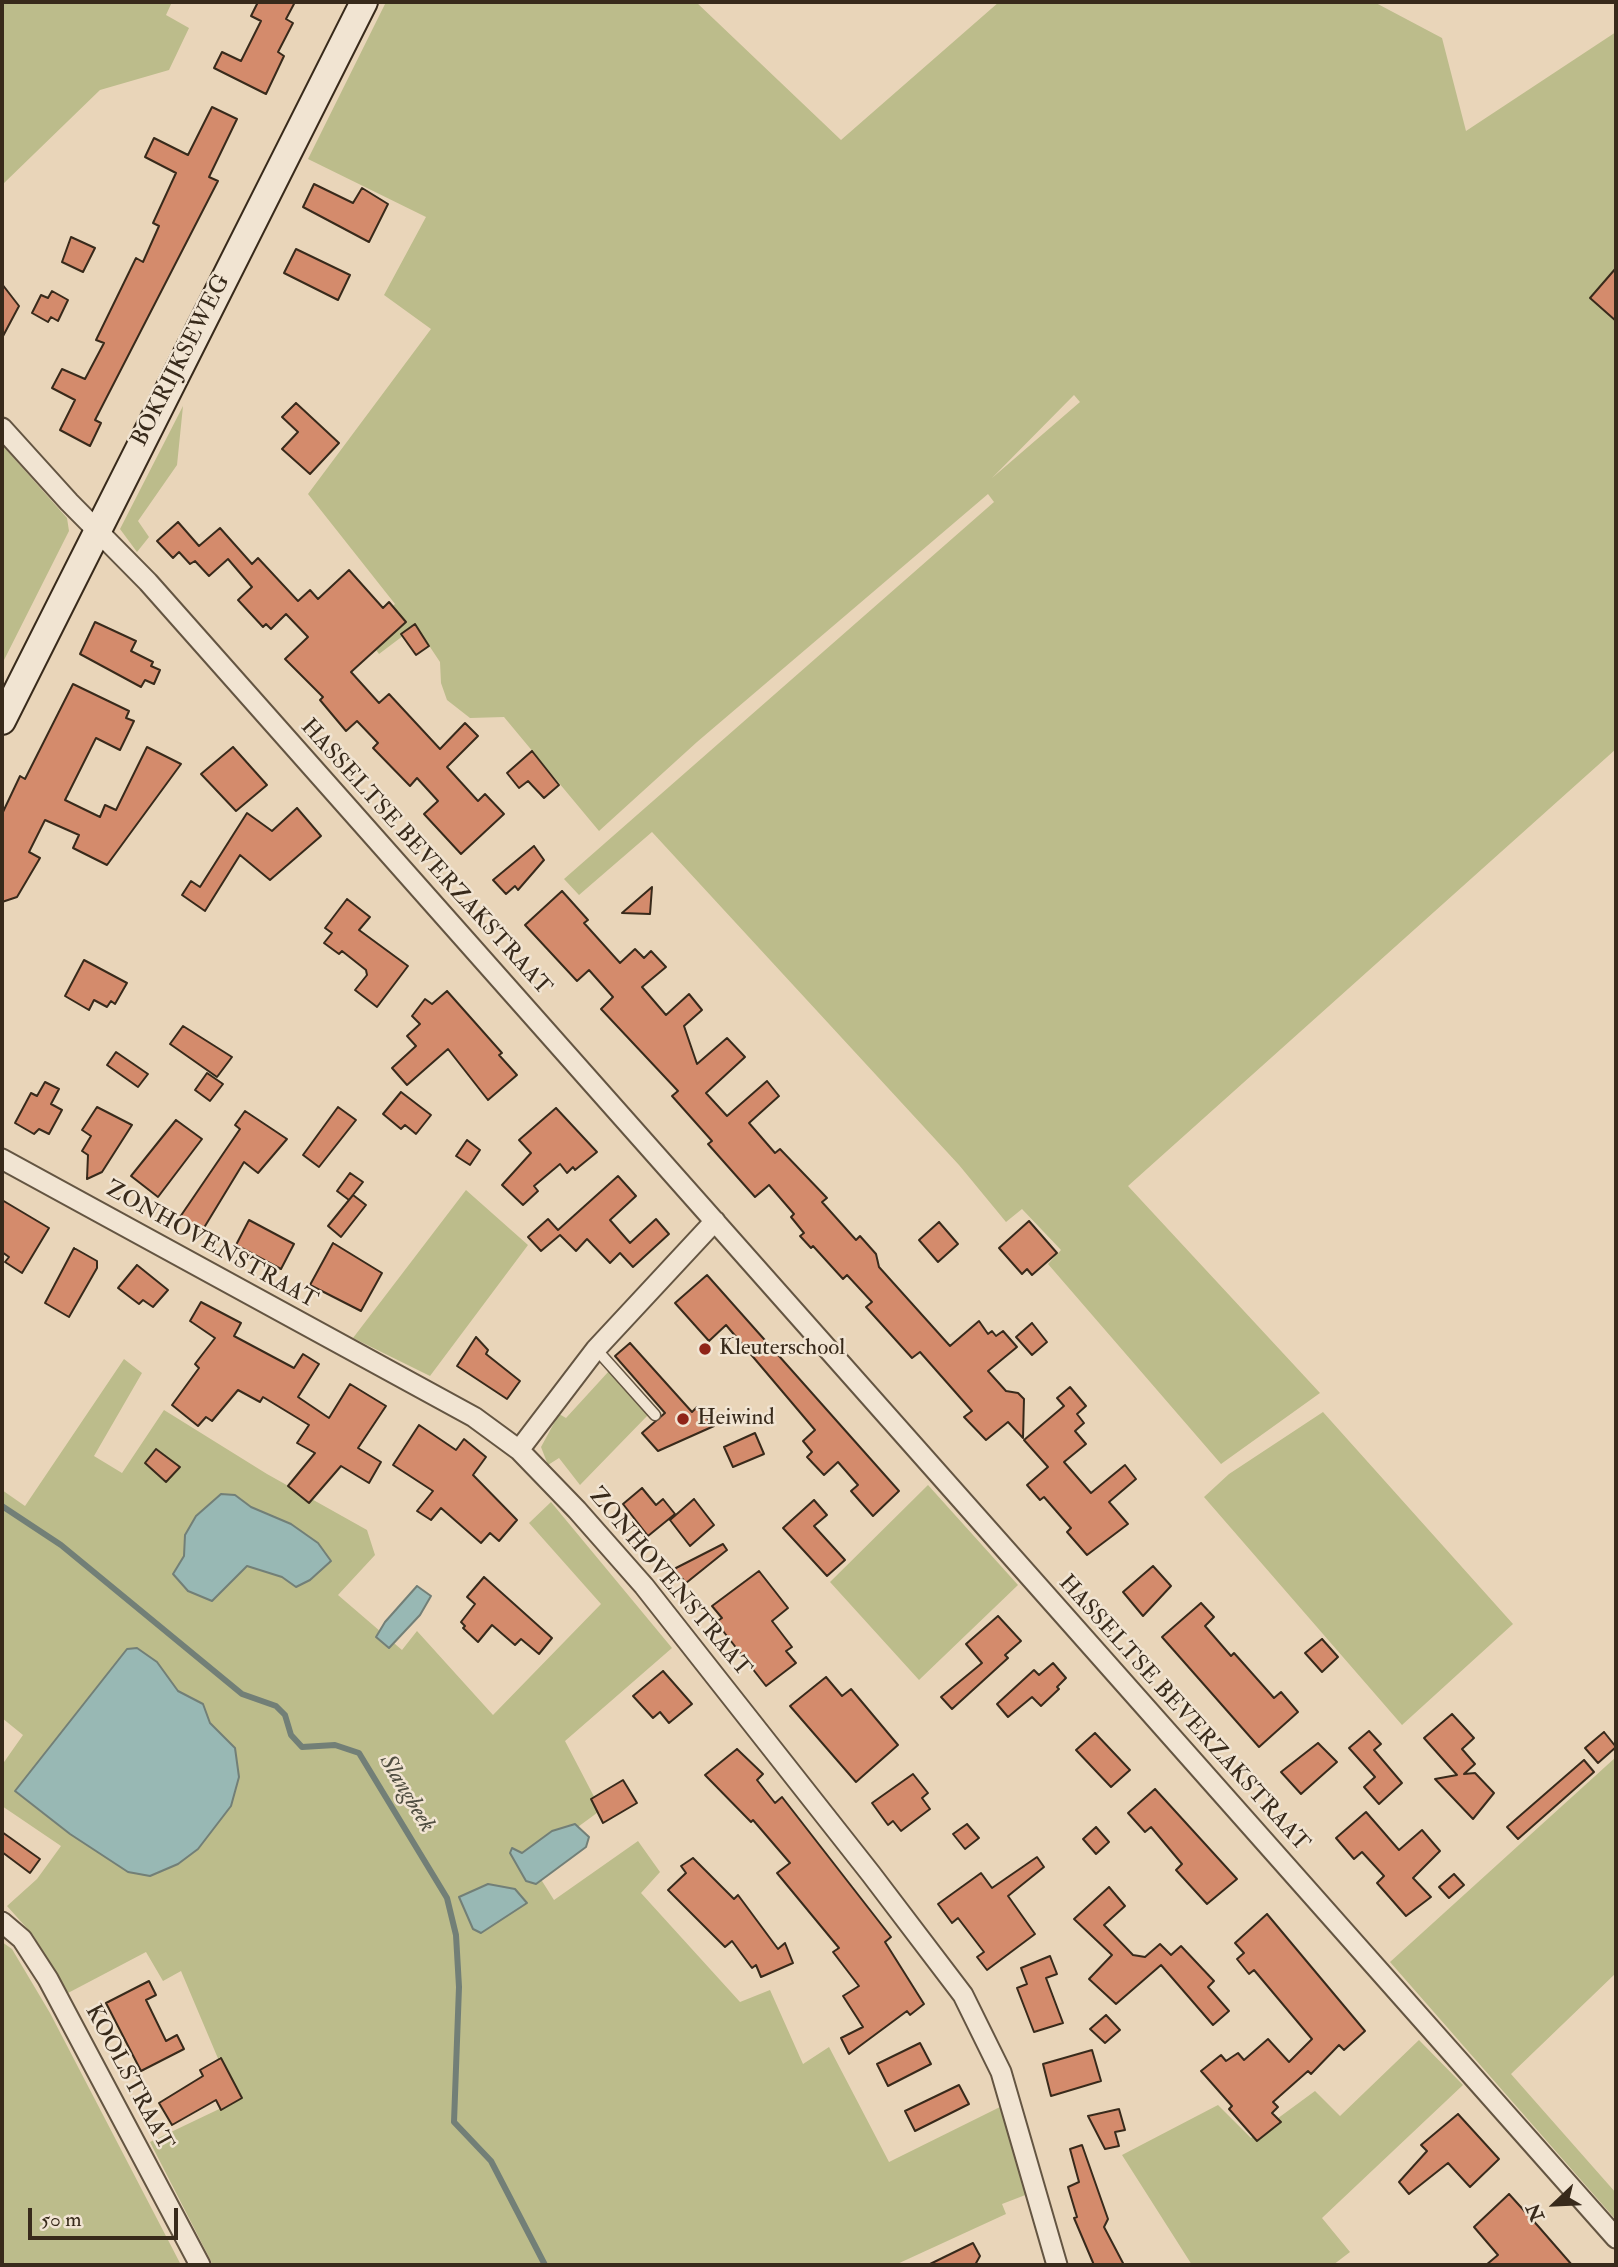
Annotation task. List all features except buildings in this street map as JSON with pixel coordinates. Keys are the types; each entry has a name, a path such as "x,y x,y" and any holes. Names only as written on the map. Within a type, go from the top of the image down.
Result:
{"street":[{"name":"BOKRIJKSEWEG","path":"2,721 364,2"},
{"name":"HASSELTSE BEVERZAKSTRAAT","path":"2,428 69,502 148,582 1616,2238"},
{"name":"ZONHOVENSTRAAT","path":"2,1159 474,1417 519,1450 644,1586 871,1874 962,1995 1001,2072 1057,2265"},
{"path":"519,1450 596,1349 715,1221"},
{"name":"KOOLSTRAAT","path":"2,1922 22,1939 48,1979 200,2265"}],"lane":[{"path":"596,1349 655,1415"}],"green space":[{"path":"2,2 172,2 166,15 189,28 169,70 100,90 2,185"},
{"path":"386,2 696,2 841,140 999,2 1374,2 1442,38 1466,131 1616,32 1616,749 1128,1186 1320,1393 1221,1464 1048,1264 1061,1250 1022,1209 1006,1222 959,1165 652,832 579,895 564,879 994,502 988,494 697,742 599,831 504,717 470,718 447,700 441,683 440,662 416,626 379,654 364,633 395,604 308,494 431,329 384,295 426,217 308,159","holes":["1074,395 1080,402 992,478"]},
{"path":"183,406 177,465 138,521 149,537 137,552 120,529"},
{"path":"2,445 67,518 69,531 2,664"},
{"path":"466,1190 528,1245 430,1376 353,1338"},
{"path":"124,1359 142,1373 94,1456 122,1473 164,1410 267,1474 367,1530 375,1555 338,1595 402,1650 417,1631 493,1715 601,1604 529,1523 551,1502 672,1648 565,1741 601,1810 530,1862 554,1900 638,1841 660,1872 641,1893 740,2002 770,1990 803,2064 829,2047 889,2162 1000,2107 1028,2194 1002,2204 1006,2214 895,2265 213,2265 150,2142 236,2101 181,1971 163,1981 146,1952 68,1993 33,1935 7,1906 37,1879 61,1846 2,1806 2,1765 23,1735 2,1718 2,1490 25,1506","holes":["221,1494 235,1495 251,1507 291,1524 318,1543 331,1561 296,1586 282,1577 247,1565 173,1574 184,1556 185,1535 196,1517","127,1649 128,1872 70,1834 15,1791"]},
{"path":"609,1371 648,1415 580,1485 559,1458 548,1465 541,1447 559,1414 566,1418"},
{"path":"1323,1412 1513,1624 1402,1725 1204,1497 1229,1474"},
{"path":"928,1485 1018,1585 919,1680 830,1582"},
{"path":"1616,1757 1616,1973 1511,2074 1616,2193 1616,2220 1390,1962"},
{"path":"2,1942 12,1949 50,2013 181,2265 2,2265"},
{"path":"1419,2040 1463,2085 1322,2218 1350,2252 1333,2265 1192,2265 1122,2155 1218,2105 1251,2138 1315,2091 1340,2116"}],"water":[{"path":"221,1494 235,1495 251,1507 291,1524 318,1543 331,1561 310,1580 296,1587 282,1577 247,1566 212,1601 188,1591 173,1574 184,1556 185,1535 196,1516"},
{"path":"417,1586 431,1596 420,1615 389,1648 376,1637 385,1622"},
{"path":"137,1648 157,1662 178,1691 203,1704 210,1723 235,1748 239,1777 231,1806 198,1849 178,1864 150,1876 128,1872 70,1834 15,1791 127,1649"},
{"path":"575,1824 589,1837 586,1847 536,1884 526,1881 510,1853 512,1848 522,1853 552,1831"},
{"path":"488,1884 515,1889 527,1903 481,1933 473,1929 459,1897"}],"waterway":[{"name":"Slangbeek","path":"2,1506 61,1545 242,1694 276,1706 285,1715 291,1735 302,1747 335,1745 359,1753 447,1898 456,1935 459,1987 454,2122 491,2161 545,2265"}],"place":[{"name":"Kleuterschool","path":"705,1349"},
{"name":"Heiwind","path":"683,1419"}]}
